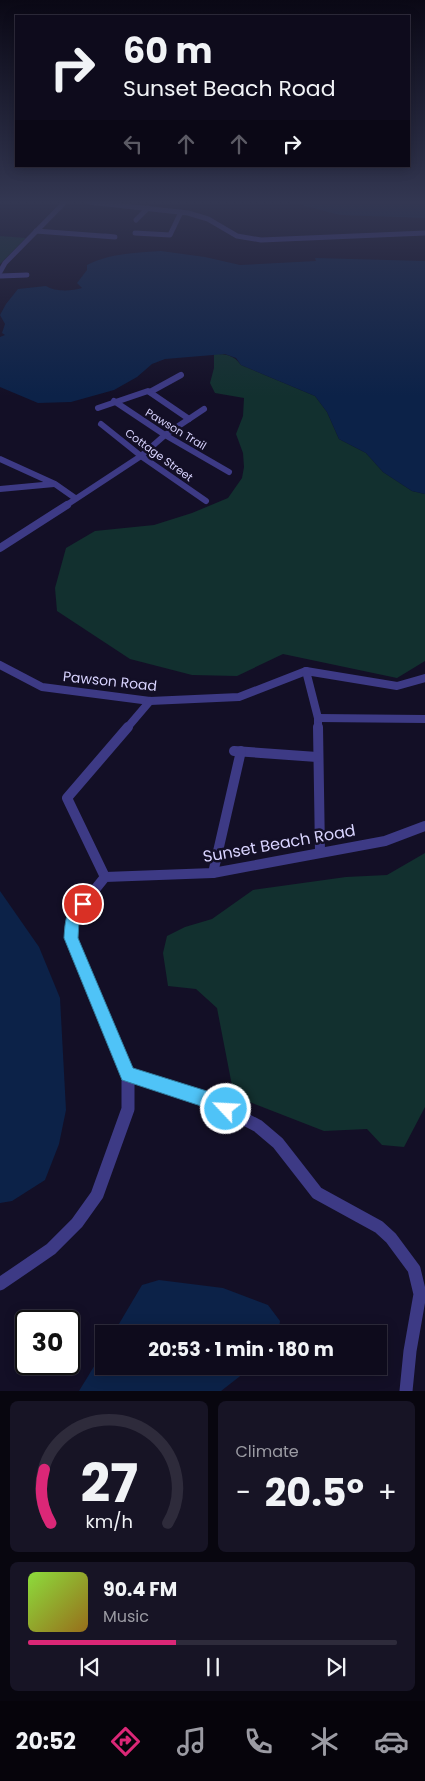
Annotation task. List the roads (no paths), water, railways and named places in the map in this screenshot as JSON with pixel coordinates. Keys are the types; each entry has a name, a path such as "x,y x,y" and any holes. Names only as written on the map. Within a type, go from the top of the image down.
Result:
{"street":[{"path":"0,276 27,275"},
{"path":"98,408 114,401 150,392 181,375"},
{"path":"150,392 189,418"},
{"name":"Pawson Trail","path":"114,401 165,435 229,472"},
{"path":"0,548 141,456 165,435 204,409"},
{"name":"Cottage Street","path":"102,424 141,456 206,501"},
{"path":"0,459 55,484 75,498"},
{"path":"0,489 55,484"},
{"name":"Pawson Road","path":"0,666 42,687 150,701 239,697 306,671"},
{"path":"320,852 317,756 318,718 306,671 397,686 425,678"},
{"path":"0,1284 51,1249 77,1223 97,1195 128,1109 128,1075 71,938 72,918 105,876 67,798 150,701"},
{"path":"318,718 425,722"},
{"path":"212,873 237,751 317,756"},
{"name":"Sunset Beach Road","path":"105,876 212,873 385,841 425,826"},
{"path":"128,1075 210,1101 258,1126 278,1143 317,1193 379,1227 391,1238 414,1269 420,1294 410,1351 406,1391"}],"water":[{"path":"87,267 425,267 425,494 412,491 383,472 366,453 339,439 327,412 315,396 241,365 236,358 225,354 165,359 152,364 137,377 114,390 71,402 38,403 0,387 0,337 5,335 2,333 5,324 0,315 6,304 18,289 46,286 64,290 82,288 77,283 87,270"},
{"path":"0,891 39,947 60,998 66,1110 59,1144 45,1180 12,1201 0,1203"},
{"path":"159,1280 223,1288 268,1305 280,1321 279,1325 118,1325 142,1285"},
{"path":"95,1365 95,1375 241,1375 221,1391 79,1391"}]}
